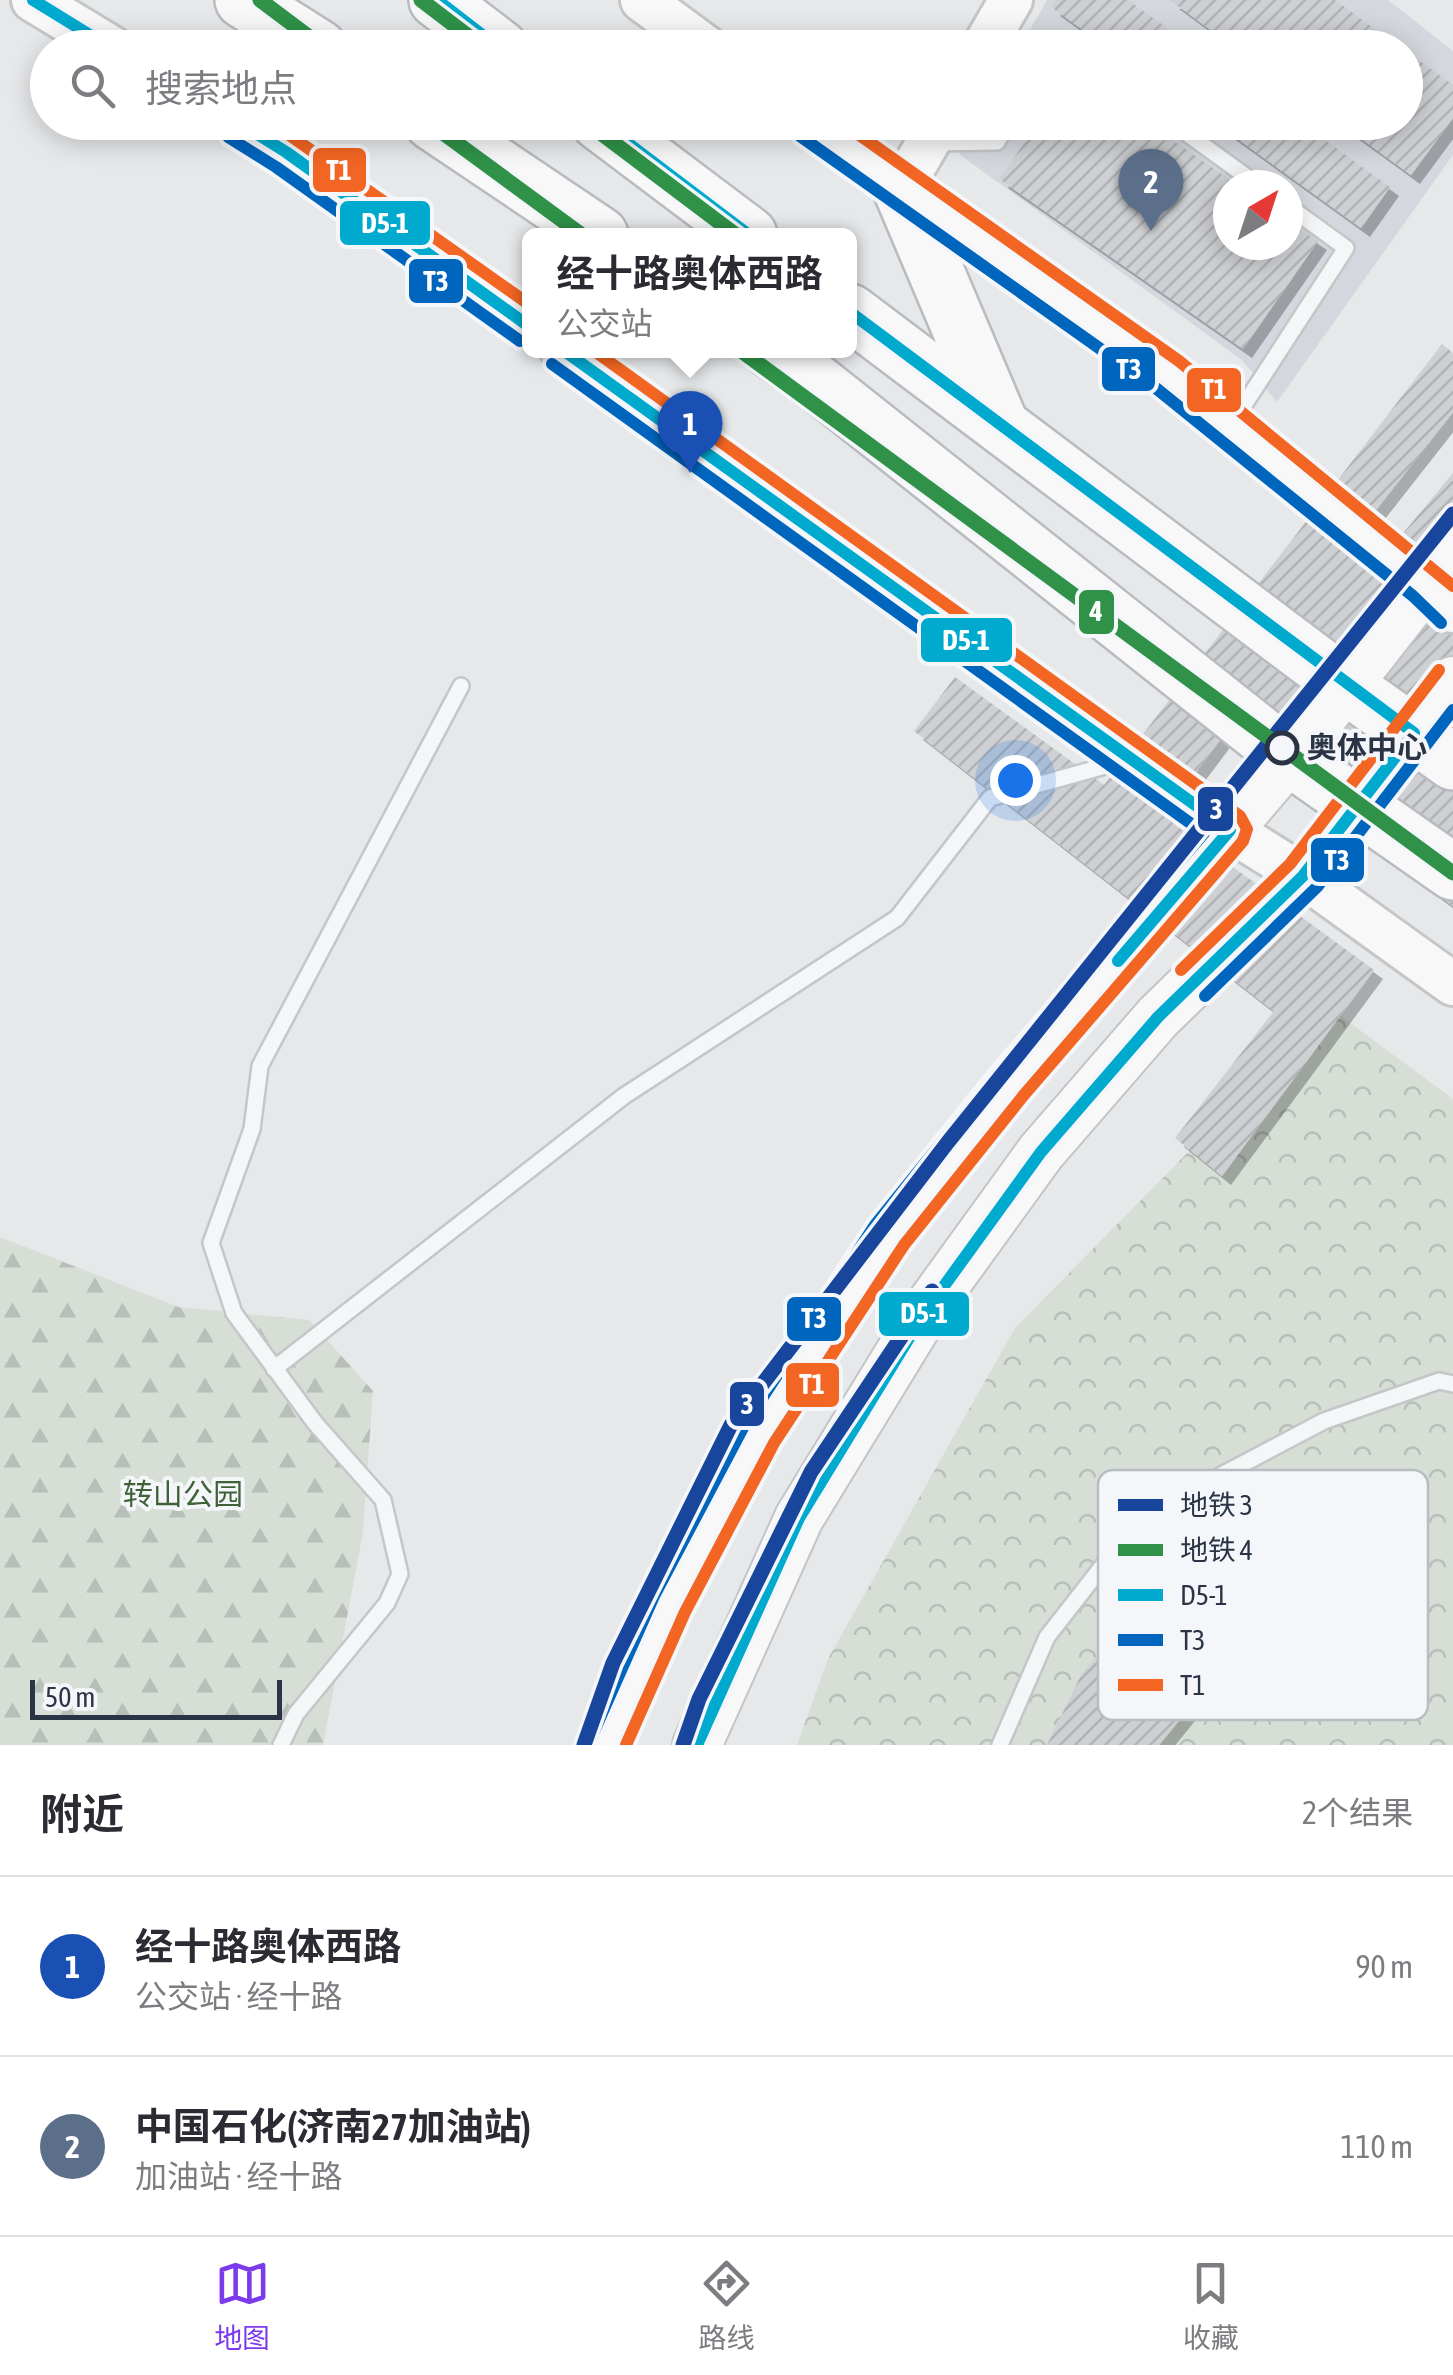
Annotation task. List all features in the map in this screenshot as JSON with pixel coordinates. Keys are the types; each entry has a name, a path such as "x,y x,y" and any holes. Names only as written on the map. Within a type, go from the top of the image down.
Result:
{"highway":[{"path":"243,0 290,30"},
{"path":"437,0 476,30"},
{"path":"459,140 588,228"},
{"path":"623,140 738,228"},
{"path":"901,189 1001,426"},
{"path":"857,317 1433,748"},
{"path":"783,358 1290,758 1453,872"}],"main road":[{"path":"33,0 82,30"},
{"path":"642,0 683,30"},
{"path":"993,30 1010,0"},
{"path":"266,140 522,321"},
{"path":"607,1745 669,1604 759,1434 890,1235 1010,1085 1290,758 1346,685 1444,581 1231,426 1168,375 834,140"},
{"path":"901,189 930,140"},
{"path":"573,358 1230,830 1302,876 1453,984"},
{"path":"697,1745 800,1518 923,1315 1041,1152 1158,1017 1302,876 1357,804 1433,748 1453,680"}],"lane":[{"path":"1196,140 1237,170"},
{"path":"1231,426 1346,248 1303,217"},
{"path":"281,1745 296,1714 387,1603 400,1574 383,1500 315,1423 234,1312 211,1243 252,1129 260,1066 461,686"},
{"path":"274,1369 624,1096 897,918 990,798 1132,759"},
{"path":"1232,1470 1324,1422 1439,1381 1453,1384"},
{"path":"1000,1745 1047,1638 1098,1572"}],"shaded area":[{"path":"1047,0 1388,0 1453,51 1453,155 1277,402 1242,360 959,154 967,140 1423,140 1423,30 1030,30"}],"green space":[{"path":"1330,1008 1453,1099 1453,1745 797,1745 828,1659 1015,1328"},
{"name":"转山公园","path":"0,1237 178,1307 309,1320 373,1391 363,1532 323,1745 0,1745"}],"building":[{"path":"1056,0 1128,0 1170,30 1083,30 1051,7"},
{"path":"1170,0 1335,0 1376,30 1211,30"},
{"path":"1423,63 1453,85 1453,118 1411,175 1363,140 1423,140"},
{"path":"1026,140 1173,140 1216,170 1213,260 1303,260 1303,231 1318,241 1243,349 999,179"},
{"path":"1239,140 1325,140 1390,187 1361,228 1303,186 1303,170 1281,170"},
{"name":"奥体中心","path":"1442,344 1453,353 1453,412 1343,552 1370,573 1453,473 1453,906 1223,736 1163,816 1374,970 1222,1176 1175,1138 1274,1011 914,731 955,677 1104,785"},
{"path":"1098,1655 1098,1720 1179,1720 1159,1745 1047,1745 1081,1675"}],"metro line":[{"name":"4","path":"260,0 300,30"},
{"name":"4","path":"421,0 460,30"},
{"name":"4","path":"453,140 572,228"},
{"name":"4","path":"610,140 727,228"},
{"name":"4","path":"751,358 1453,873"},
{"name":"3","path":"584,1745 613,1663 731,1425 948,1142 1453,514"},
{"name":"3","path":"683,1745 699,1699 811,1472 932,1291"}],"transit line":[{"name":"D5-1","path":"33,0 82,30"},
{"name":"D5-1","path":"437,0 476,30"},
{"name":"T3","path":"233,140 520,341"},
{"name":"D5-1","path":"267,140 522,321"},
{"name":"T1","path":"296,140 522,299"},
{"name":"D5-1","path":"624,140 740,228"},
{"name":"T3","path":"806,140 1157,389 1413,596 1441,623"},
{"name":"T1","path":"866,140 1179,361 1453,586"},
{"name":"D5-1","path":"697,1745 799,1518 923,1315 1041,1152 1158,1017 1303,876 1414,733 857,317"},
{"name":"D5-1","path":"574,358 1230,830 1118,961"},
{"name":"T1","path":"604,358 1240,816 1247,829 1243,841 1023,1096 904,1245 774,1443 685,1612 626,1745"},
{"name":"T3","path":"552,364 1204,833 997,1074 875,1225 744,1426 654,1596 591,1738"},
{"name":"T1","path":"1181,970 1290,864 1439,670"},
{"name":"T3","path":"1205,996 1317,887 1453,710"}],"place":[{"name":"中国石化(济南27加油站)","path":"1151,231"},
{"name":"经十路奥体西路","path":"690,473"},
{"name":"奥体中心","path":"1282,748"}]}
